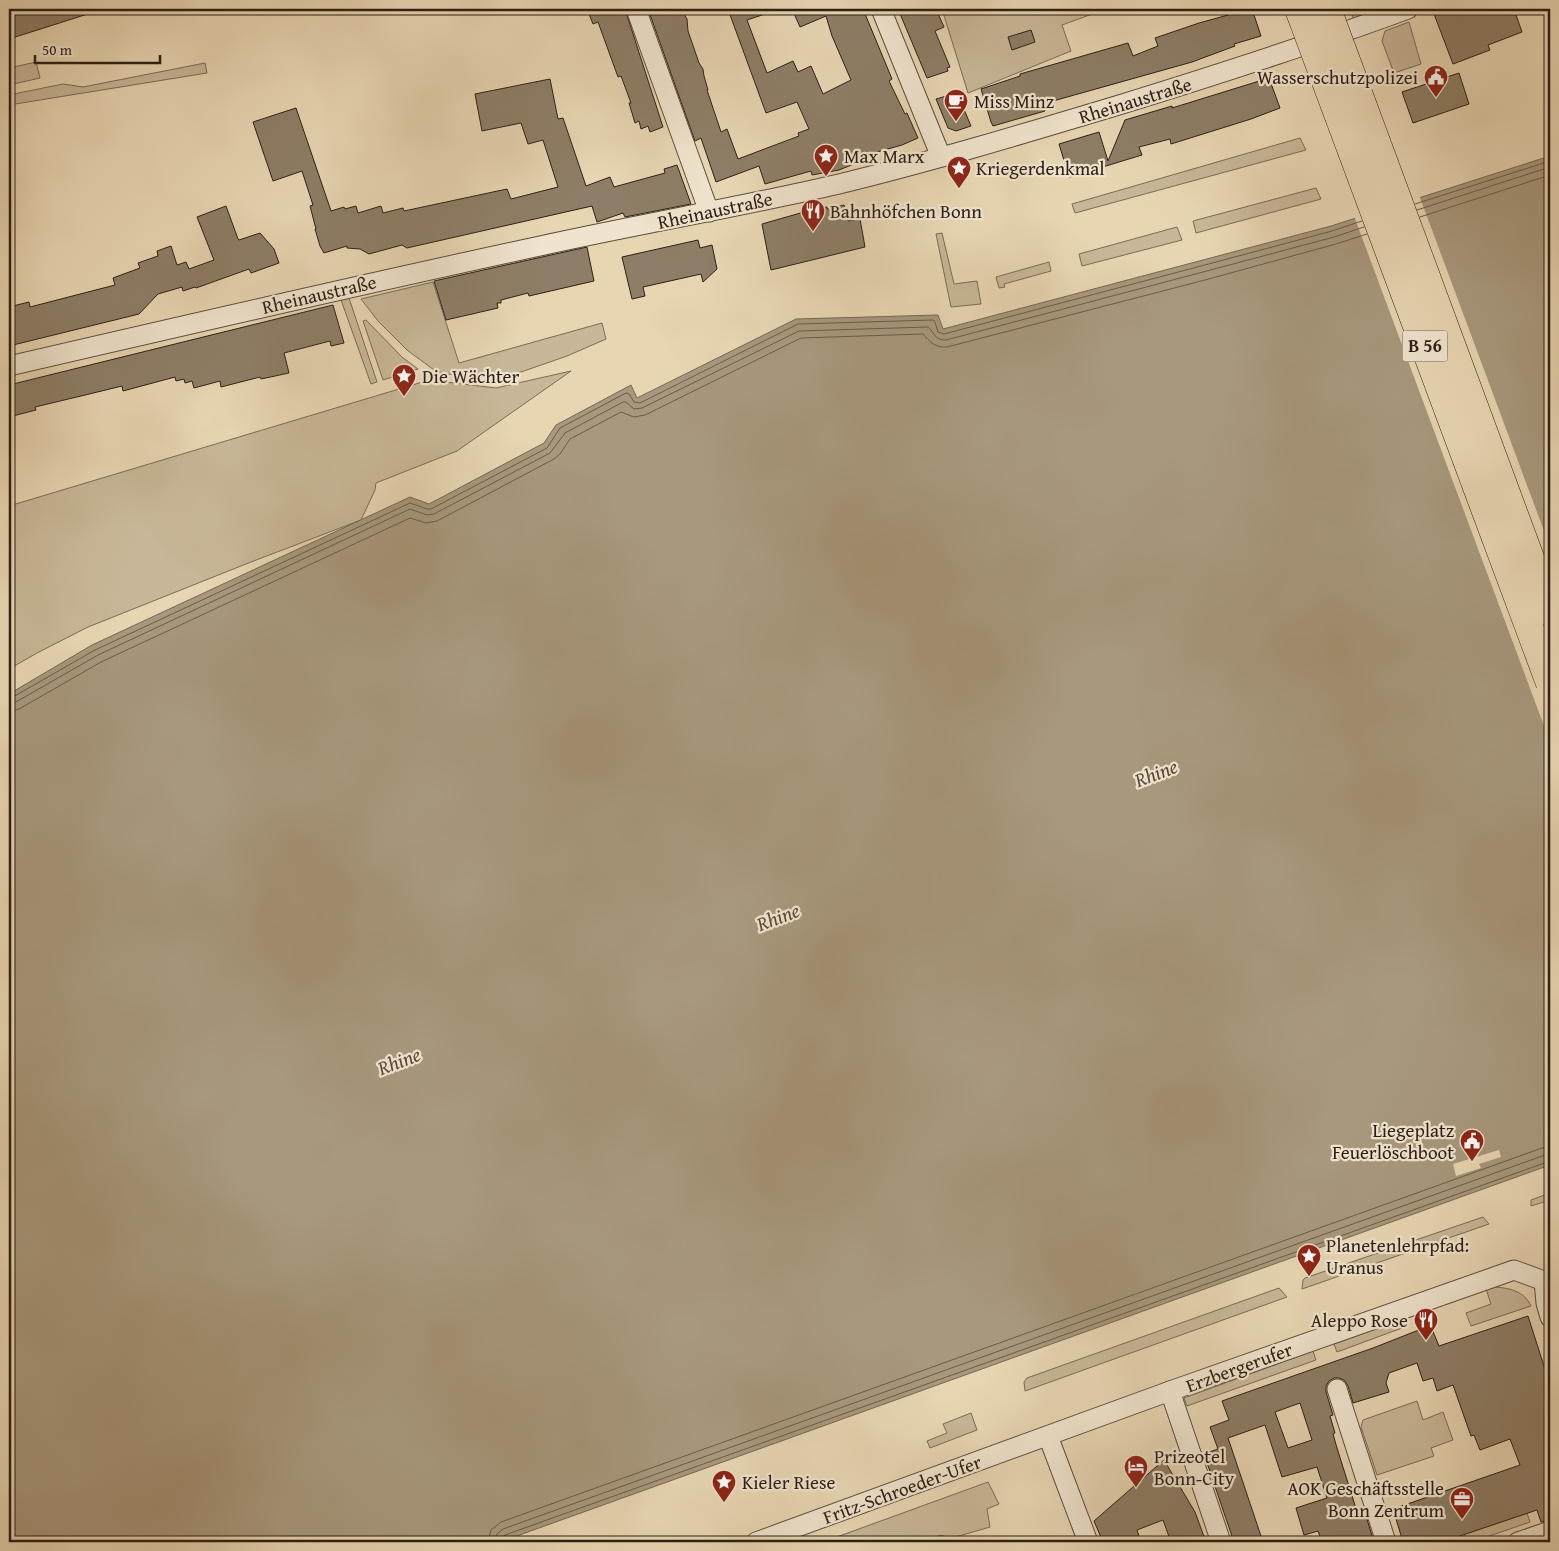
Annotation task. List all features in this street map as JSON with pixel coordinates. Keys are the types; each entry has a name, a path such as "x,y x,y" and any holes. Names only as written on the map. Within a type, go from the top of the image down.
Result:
{"main road":[{"name":"B 56","path":"1299,9 1550,683"},
{"name":"B 56","path":"1327,9 1550,612"}],"street":[{"path":"636,9 709,212"},
{"path":"881,9 942,157"},
{"name":"Rheinaustraße","path":"9,366 340,289 840,183 942,157 1240,67 1332,37 1408,9"},
{"name":"Erzbergerufer","path":"1048,1436 1514,1270 1547,1278"},
{"path":"1547,1278 1546,1303 1550,1316"},
{"path":"1337,1389 1386,1542"},
{"path":"1170,1391 1221,1542"},
{"path":"1048,1436 1088,1542"},
{"name":"Fritz-Schroeder-Ufer","path":"756,1542 1048,1436"},
{"path":"1518,1542 1550,1532"}],"shaded area":[{"path":"942,9 1106,9 1062,25 1071,51 968,93"},
{"path":"1350,9 1378,9 1380,13 1354,20"},
{"path":"1409,22 1421,64 1394,73 1382,41 1385,31"},
{"path":"36,62 40,78 9,85 9,68"},
{"path":"205,63 207,73 9,105 9,95 63,84 83,87"},
{"path":"1300,138 1306,150 1075,213 1072,204"},
{"path":"1316,188 1321,199 1196,233 1193,221"},
{"path":"1177,227 1182,240 1082,266 1079,254"},
{"path":"942,233 954,284 977,281 981,304 951,307 936,234"},
{"path":"1049,262 1051,271 1004,284 1005,287 999,288 996,277"},
{"path":"433,282 459,363 602,323 606,339 567,356 521,372 490,376 445,374 434,370 407,350 378,321 361,299"},
{"path":"349,298 377,382 371,384 341,300"},
{"path":"366,320 402,357 418,369 383,380 363,321"},
{"path":"571,371 457,451 376,483 375,490 361,520 88,627 9,669 9,506 429,380 496,388"},
{"path":"1550,1193 1550,1200 1531,1206 1531,1200"},
{"path":"1483,1217 1489,1224 1302,1289 1305,1278"},
{"path":"1494,1287 1516,1291 1525,1297 1531,1306 1471,1326 1466,1313 1491,1304 1486,1289"},
{"path":"1279,1288 1287,1297 1025,1391 1024,1382 1027,1378"},
{"path":"1400,1320 1402,1328 1337,1352 1334,1344"},
{"path":"1313,1351 1316,1360 1187,1406 1184,1398"},
{"path":"1417,1401 1423,1420 1443,1412 1453,1440 1431,1448 1434,1456 1377,1475 1361,1427 1363,1420"},
{"path":"971,1413 977,1430 930,1448 927,1441 947,1433 943,1424"},
{"path":"988,1482 999,1504 987,1509 990,1527 952,1538 940,1535 927,1542 823,1542"},
{"path":"1527,1513 1530,1522 1472,1542 1467,1542 1464,1534"}],"water":[{"name":"Rhine","path":"1550,156 1550,1165 500,1542 9,1542 9,694 92,645 410,497 429,504 544,443 556,425 631,385 637,398 796,319 938,315 943,329 1331,226"}],"pier":[{"path":"1419,195 1550,547 1550,742 1354,216"},
{"name":"Liegeplatz Feuerlöschboot","path":"1499,1150 1501,1157 1479,1164 1481,1168 1456,1176 1453,1164"}],"building":[{"path":"18,9 94,9 94,12 9,39 9,12"},
{"path":"587,9 625,9 663,127 650,132 648,126 641,129 639,121 635,123 629,103 631,103 621,76 618,77 598,22 593,24"},
{"path":"648,9 664,9 666,14 681,9 687,19 688,31 699,63 703,69 707,90 721,132 727,129 738,159 799,136 798,133 809,129 797,102 766,113 729,12 739,9 773,9 774,11 747,20 767,73 793,61 798,72 811,66 823,94 851,80 832,36 826,16 800,27 792,9 863,9 892,79 889,81 905,114 907,113 918,138 902,145 863,156 864,160 839,170 812,175 811,171 765,184 759,166 716,182 701,138 695,141"},
{"path":"898,9 936,9 944,27 935,31 950,67 947,68 948,71 927,78"},
{"path":"1228,9 1252,9 1261,36 1234,44 1235,46 1192,62 1053,101 1054,105 1044,107 1045,111 993,126 991,122 981,89 1020,76 1020,74 1128,43 1133,56 1158,46 1155,38 1228,15"},
{"path":"1448,9 1514,9 1522,32 1488,45 1490,50 1453,64 1434,14"},
{"path":"1031,30 1035,42 1012,50 1008,37"},
{"name":"Wasserschutzpolizei","path":"1459,73 1469,104 1413,123 1402,92"},
{"path":"1269,78 1280,108 1171,144 1170,139 1139,147 1142,155 1096,169 1097,171 1069,177 1059,144 1099,132 1108,161 1125,120 1172,106 1172,108"},
{"path":"550,79 558,119 563,118 586,186 610,177 614,187 665,173 664,169 677,165 691,204 625,217 623,213 597,222 592,206 407,248 402,245 369,254 360,249 347,248 347,246 324,253 315,229 310,206 313,205 302,171 273,181 253,122 296,108 331,211 356,206 358,213 381,206 383,213 403,208 404,211 507,189 511,199 558,187 543,140 528,144 521,123 482,131 475,94"},
{"path":"957,93 971,126 956,131 948,128 936,99"},
{"name":"Bahnhöfchen Bonn","path":"844,205 848,221 860,219 865,247 771,270 762,224 804,212"},
{"path":"226,206 238,239 260,233 274,249 279,263 251,273 249,269 196,288 183,291 182,287 158,294 139,314 9,346 9,307 29,302 30,307 115,285 113,278 140,268 138,263 158,256 157,251 171,246 177,265 186,262 189,269 214,260 197,217"},
{"path":"698,240 700,248 712,245 717,269 703,282 701,274 643,287 645,296 632,299 622,257"},
{"path":"587,247 594,281 529,296 528,293 501,300 501,303 497,303 498,308 446,320 434,281"},
{"path":"333,305 344,343 331,346 330,341 284,353 289,373 261,379 260,377 221,387 220,381 194,388 192,381 185,383 184,379 176,381 175,377 123,391 122,386 35,407 36,410 9,417 9,385"},
{"path":"1528,1316 1550,1385 1550,1520 1541,1522 1537,1510 1442,1542 1403,1542 1393,1509 1520,1465 1510,1439 1480,1450 1474,1435 1471,1436 1453,1385 1437,1391 1433,1378 1423,1381 1417,1363 1389,1373 1386,1383 1389,1392 1353,1403 1348,1386 1344,1380 1334,1378 1326,1386 1333,1415 1330,1416 1337,1448 1359,1518 1366,1516 1374,1542 1322,1542 1318,1531 1304,1535 1296,1508 1327,1498 1317,1467 1282,1477 1265,1425 1228,1438 1263,1542 1234,1542 1204,1454 1218,1449 1210,1427 1229,1420 1222,1401 1373,1348 1429,1326 1439,1346","holes":["1300,1403 1312,1440 1288,1448 1275,1412"]},
{"path":"1164,1460 1195,1512 1206,1542 1171,1542 1163,1520 1137,1530 1141,1542 1103,1542 1094,1521"}],"tram line":[{"path":"1309,9 1550,658"},
{"path":"1318,9 1550,634"}],"place":[{"name":"Wasserschutzpolizei","path":"1436,98"},
{"name":"Miss Minz","path":"956,122"},
{"name":"Max Marx","path":"826,177"},
{"name":"Kriegerdenkmal","path":"959,189"},
{"name":"Bahnhöfchen Bonn","path":"813,232"},
{"name":"Die Wächter","path":"404,397"},
{"name":"Liegeplatz Feuerlöschboot","path":"1472,1162"},
{"name":"Planetenlehrpfad: Uranus","path":"1309,1277"},
{"name":"Aleppo Rose","path":"1426,1341"},
{"name":"Prizeotel Bonn-City","path":"1136,1488"},
{"name":"Kieler Riese","path":"724,1503"},
{"name":"AOK Geschäftsstelle Bonn Zentrum","path":"1462,1520"}]}
